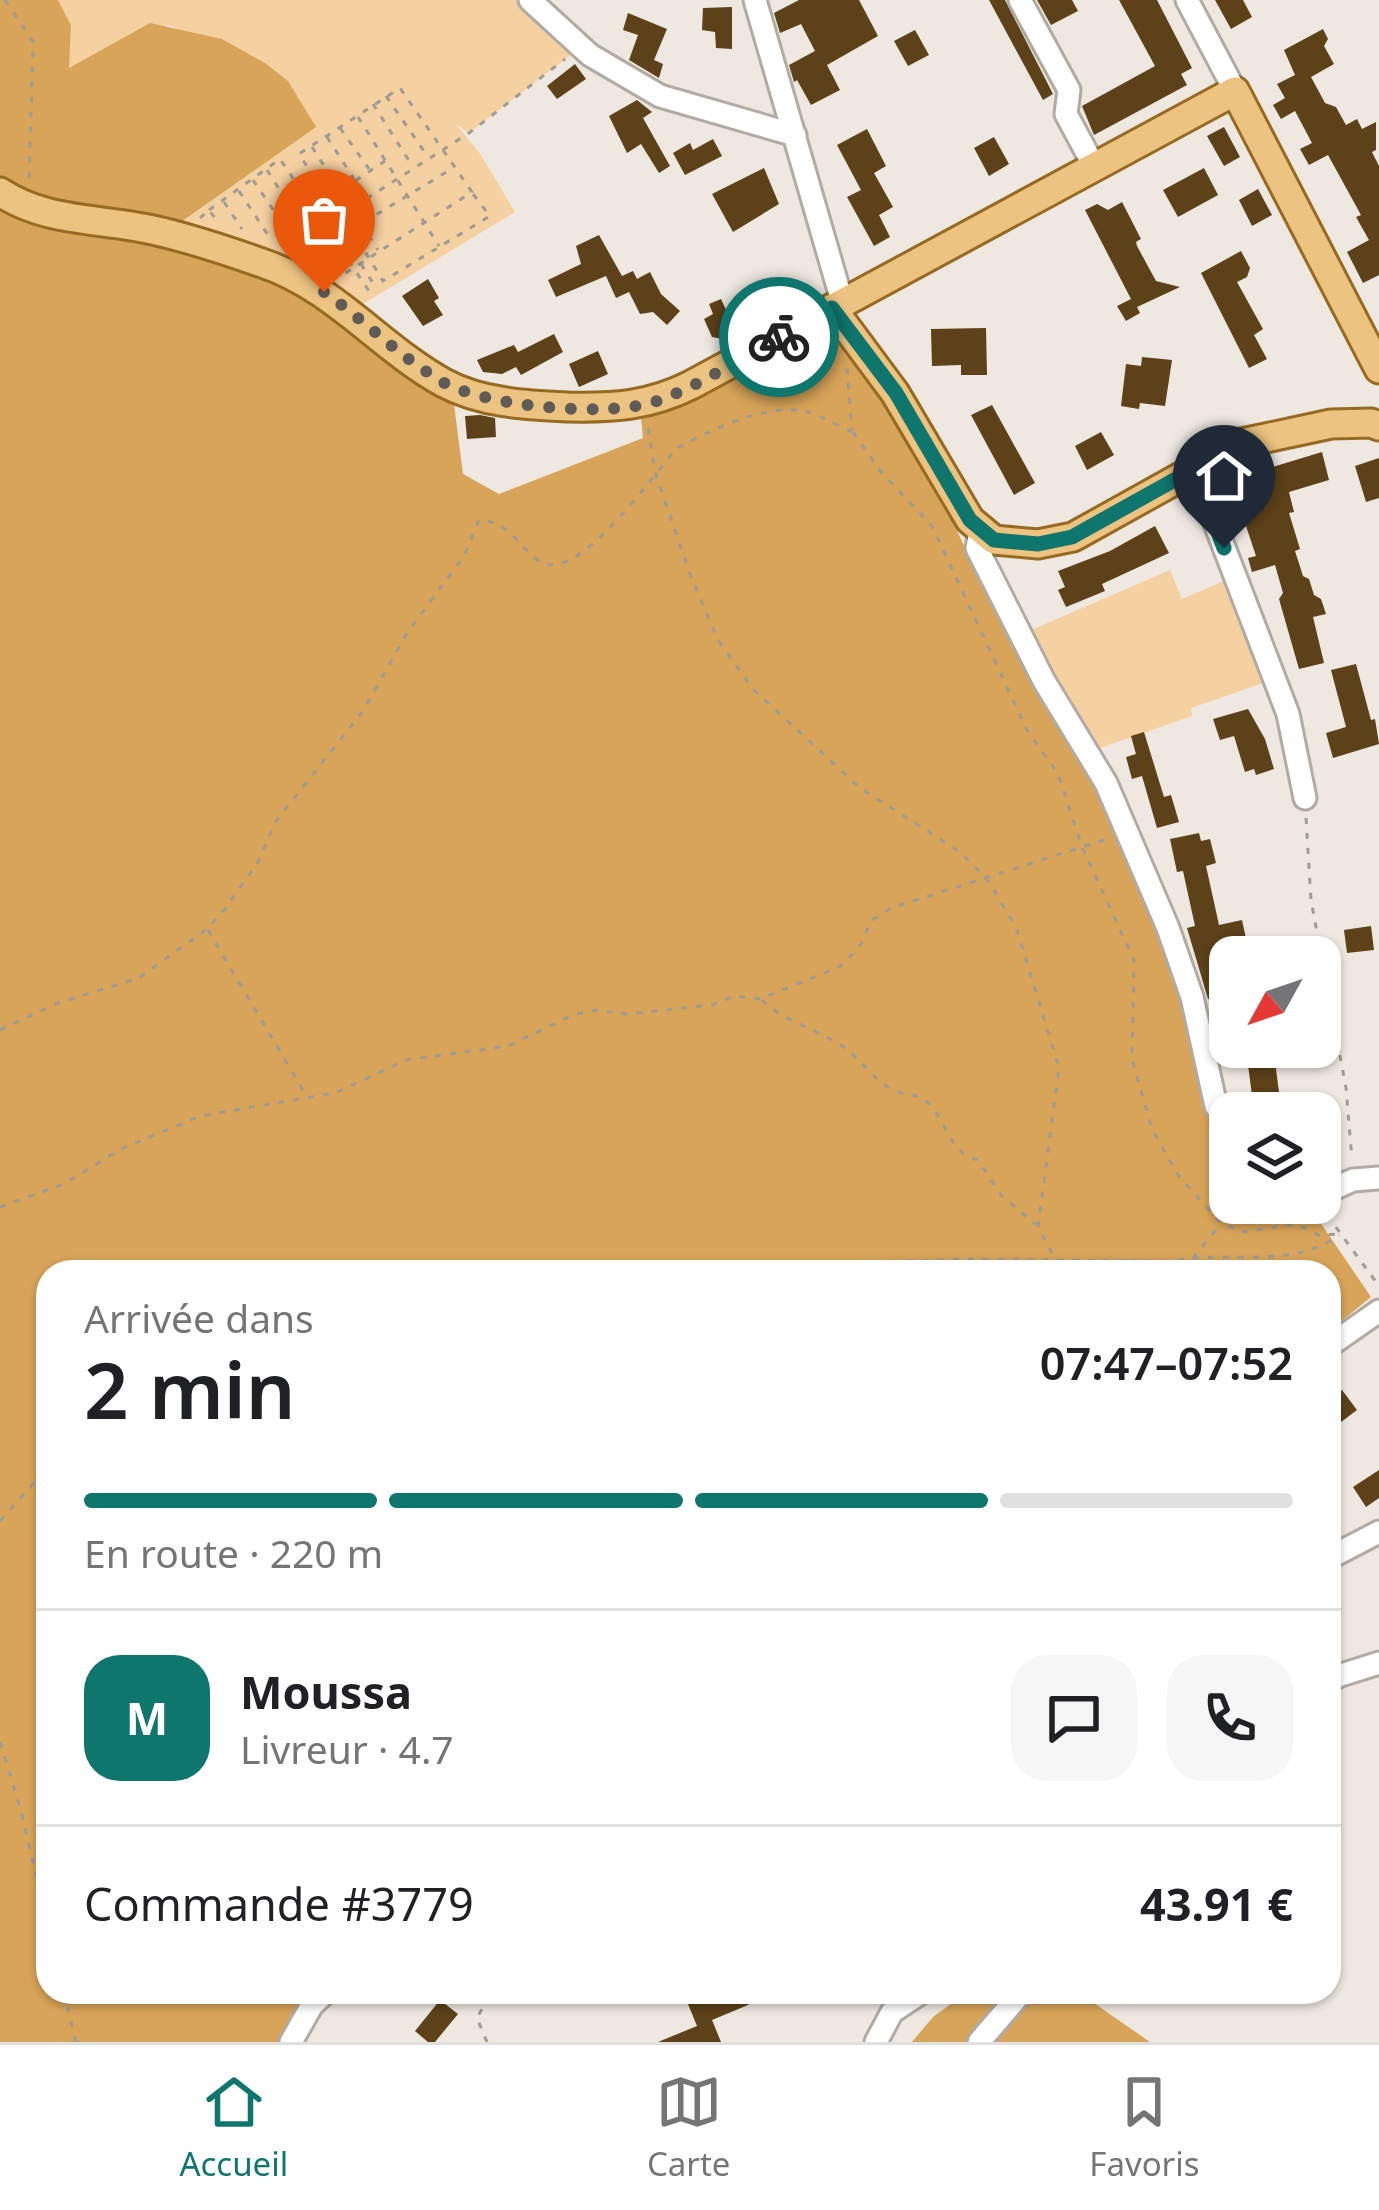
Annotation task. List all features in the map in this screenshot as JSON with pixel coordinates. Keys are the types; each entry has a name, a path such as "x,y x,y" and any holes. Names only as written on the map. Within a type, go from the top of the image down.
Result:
{"main road":[{"path":"0,192 28,208 274,256 442,382 491,400 629,406 661,400 838,310 1235,91 1379,369"},
{"path":"838,310 896,393 980,531 994,540 1017,544 1072,537 1242,442 1285,430 1377,422"}],"street":[{"path":"530,0 580,46 660,96 795,135"},
{"path":"754,0 795,135 838,310"},
{"path":"1020,0 1069,90 1066,115 1094,166"},
{"path":"1187,0 1235,91"},
{"path":"1194,469 1288,714 1305,798"},
{"path":"980,531 977,548 994,585 1044,681 1106,783 1174,945 1192,997 1212,1092"},
{"path":"1341,1187 1353,1180 1379,1178"},
{"path":"1341,1338 1379,1311"},
{"path":"1341,1552 1379,1532"},
{"path":"1341,1675 1379,1664"},
{"path":"291,2042 314,2004"},
{"path":"876,2042 892,2012 904,2004"},
{"path":"979,2042 1012,2004"}],"path":[{"path":"5,0 33,42 28,208"},
{"path":"238,189 274,256 279,254 469,133 580,46"},
{"path":"339,216 299,154 400,88 490,216 383,281 350,227"},
{"path":"386,96 429,158"},
{"path":"373,104 414,168"},
{"path":"357,115 440,246"},
{"path":"339,127 370,171"},
{"path":"326,136 355,181"},
{"path":"311,146 379,251"},
{"path":"209,211 280,159 369,291"},
{"path":"341,190 386,160"},
{"path":"362,224 455,166"},
{"path":"266,169 309,235"},
{"path":"252,178 296,244"},
{"path":"324,292 330,283 472,192"},
{"path":"223,200 247,237"},
{"path":"361,263 376,288"},
{"path":"838,310 853,432 881,472 932,526 1027,730 1058,774 1082,847 1134,960 1132,1059 1152,1130 1178,1175 1209,1209"},
{"path":"0,1030 58,1003 139,978 207,928 242,887 287,806 364,711 407,633 464,556 474,524 485,519 497,524 540,562 553,565 591,548 677,448 764,412 802,410 853,432"},
{"path":"648,428 655,472 690,574 718,640 753,689 860,788 960,852 987,879 1016,927 1059,1068 1038,1227"},
{"path":"1305,798 1311,900 1346,1088 1352,1150"},
{"path":"0,1207 64,1184 121,1149 200,1116 334,1093 406,1060 508,1046 573,1015 596,1010 627,1014 712,1005 735,996 760,999 839,967 859,948 871,921 891,908 1127,832"},
{"path":"207,928 307,1098"},
{"path":"760,999 773,1011 845,1048 889,1088 927,1101 953,1147 963,1157 978,1160 1000,1195 1038,1227 1055,1259"},
{"path":"1193,1258 1221,1224"},
{"path":"1224,1224 1244,1232 1296,1224 1318,1235 1341,1234"},
{"path":"1335,1224 1379,1286"},
{"path":"1166,1260 1300,1254 1321,1249 1341,1234"},
{"path":"1014,1260 1072,1260"},
{"path":"0,1521 36,1480"},
{"path":"0,1742 36,1875"},
{"path":"67,2004 76,2042"},
{"path":"485,2004 477,2018 487,2042"}],"shaded area":[{"path":"0,0 58,0 71,25 69,68 150,23 222,39 288,81 316,127 170,230 304,281 452,389 463,474 499,494 643,438 640,408 815,329 834,329 899,407 989,599 1102,786 1184,996 1209,1116 1209,1224 1321,1224 1371,1297 1341,1321 1341,1260 36,1260 36,2004 306,2004 288,2042 0,2042"},
{"path":"58,0 531,0 581,47 469,133 456,124 515,212 358,307 317,272 279,254 181,223 315,127 288,81 222,39 168,25 68,69 71,25"},
{"path":"1170,570 1182,599 1231,578 1266,682 1191,708 1192,716 1100,748 1029,631"},
{"path":"951,2004 1095,2004 1150,2042 912,2042"}],"building":[{"path":"799,0 859,0 878,36 827,65 840,90 811,105 797,80 794,82 789,65 815,51 801,24 780,33 774,13"},
{"path":"989,0 1005,0 1053,94 1043,100"},
{"path":"1037,0 1072,0 1078,11 1051,25"},
{"path":"1119,0 1157,0 1192,68 1181,74 1187,85 1094,135 1082,106 1155,66"},
{"path":"1215,0 1243,0 1252,17 1231,29"},
{"path":"732,7 732,49 716,48 715,32 702,30 703,8"},
{"path":"628,13 667,29 654,60 663,64 659,78 629,60 638,35 623,30"},
{"path":"1323,29 1328,39 1324,46 1334,64 1311,77 1325,103 1336,107 1346,125 1357,119 1362,129 1376,122 1376,150 1372,152 1379,166 1379,275 1363,283 1347,252 1369,240 1356,217 1361,215 1328,155 1309,165 1300,149 1312,143 1295,111 1281,119 1273,105 1285,98 1277,84 1295,75 1284,50"},
{"path":"915,30 929,55 908,66 894,41"},
{"path":"575,64 586,79 557,99 547,86"},
{"path":"637,100 652,112 643,118 670,166 659,173 641,144 627,153 609,116"},
{"path":"1224,127 1240,157 1224,166 1207,136"},
{"path":"867,129 886,166 874,173 893,207 879,215 890,237 874,246 847,197 861,190 837,145"},
{"path":"994,137 1009,164 989,176 974,148"},
{"path":"713,139 722,156 685,175 673,153 690,143 693,150"},
{"path":"764,168 779,204 733,232 712,194"},
{"path":"1204,168 1218,195 1178,217 1163,190"},
{"path":"1258,189 1272,215 1252,226 1239,200"},
{"path":"1122,202 1141,239 1137,246 1156,281 1180,287 1137,307 1140,313 1126,321 1117,306 1131,299 1085,210 1097,204 1108,210"},
{"path":"599,235 622,276 633,271 637,279 650,272 661,294 680,311 667,325 653,312 640,314 629,292 616,298 606,276 556,297 548,280 581,264 576,246"},
{"path":"1241,251 1250,268 1247,277 1237,282 1263,329 1254,335 1267,359 1249,368 1201,273"},
{"path":"428,279 443,315 423,326 402,296"},
{"path":"721,299 729,316 748,307 759,320 736,332 739,338 726,345 723,339 712,337 704,319 713,314 709,304"},
{"path":"986,328 987,375 961,375 961,365 932,366 931,329"},
{"path":"554,334 563,352 521,375 516,367 502,374 483,372 477,360 514,345 518,352"},
{"path":"598,351 608,374 579,387 569,364"},
{"path":"1142,357 1172,360 1165,406 1121,406 1126,364 1141,366"},
{"path":"992,405 1035,483 1014,495 971,415"},
{"path":"465,416 495,418 496,437 467,439"},
{"path":"1101,432 1114,455 1087,470 1075,446"},
{"path":"1322,452 1329,480 1289,492 1294,512 1289,513 1300,549 1295,551 1303,576 1326,614 1313,617 1324,663 1299,669 1279,599 1283,593 1275,565 1252,572 1248,558 1256,556 1244,520 1250,518 1239,477"},
{"path":"1379,458 1379,498 1366,502 1355,466"},
{"path":"1155,526 1169,553 1102,584 1105,591 1066,607 1058,590 1065,587 1058,571 1110,551"},
{"path":"1356,664 1379,744 1333,758 1326,733 1346,727 1331,670"},
{"path":"1248,709 1265,739 1274,769 1256,775 1254,769 1245,772 1234,736 1220,740 1213,719"},
{"path":"1144,732 1164,797 1171,795 1179,822 1157,828 1142,776 1132,779 1126,757 1136,754 1131,736"},
{"path":"1199,833 1201,841 1210,839 1216,863 1206,866 1219,925 1242,920 1245,936 1209,936 1209,999 1187,928 1195,926 1183,871 1177,872 1170,839"},
{"path":"1371,926 1374,950 1347,953 1344,930"},
{"path":"1248,1068 1276,1068 1279,1092 1252,1092"},
{"path":"1341,1391 1357,1410 1341,1422"},
{"path":"1379,1470 1379,1498 1366,1507 1353,1487"},
{"path":"437,2004 458,2014 435,2042 415,2031"},
{"path":"688,2004 749,2004 712,2020 721,2042 658,2042 697,2026"}],"way so far":[{"path":"324,292 442,382 472,395 522,404 608,408 647,404 779,337"}],"route":[{"path":"779,337 832,308 896,393 970,520 994,540 1038,544 1072,537 1194,469 1224,548"}]}
